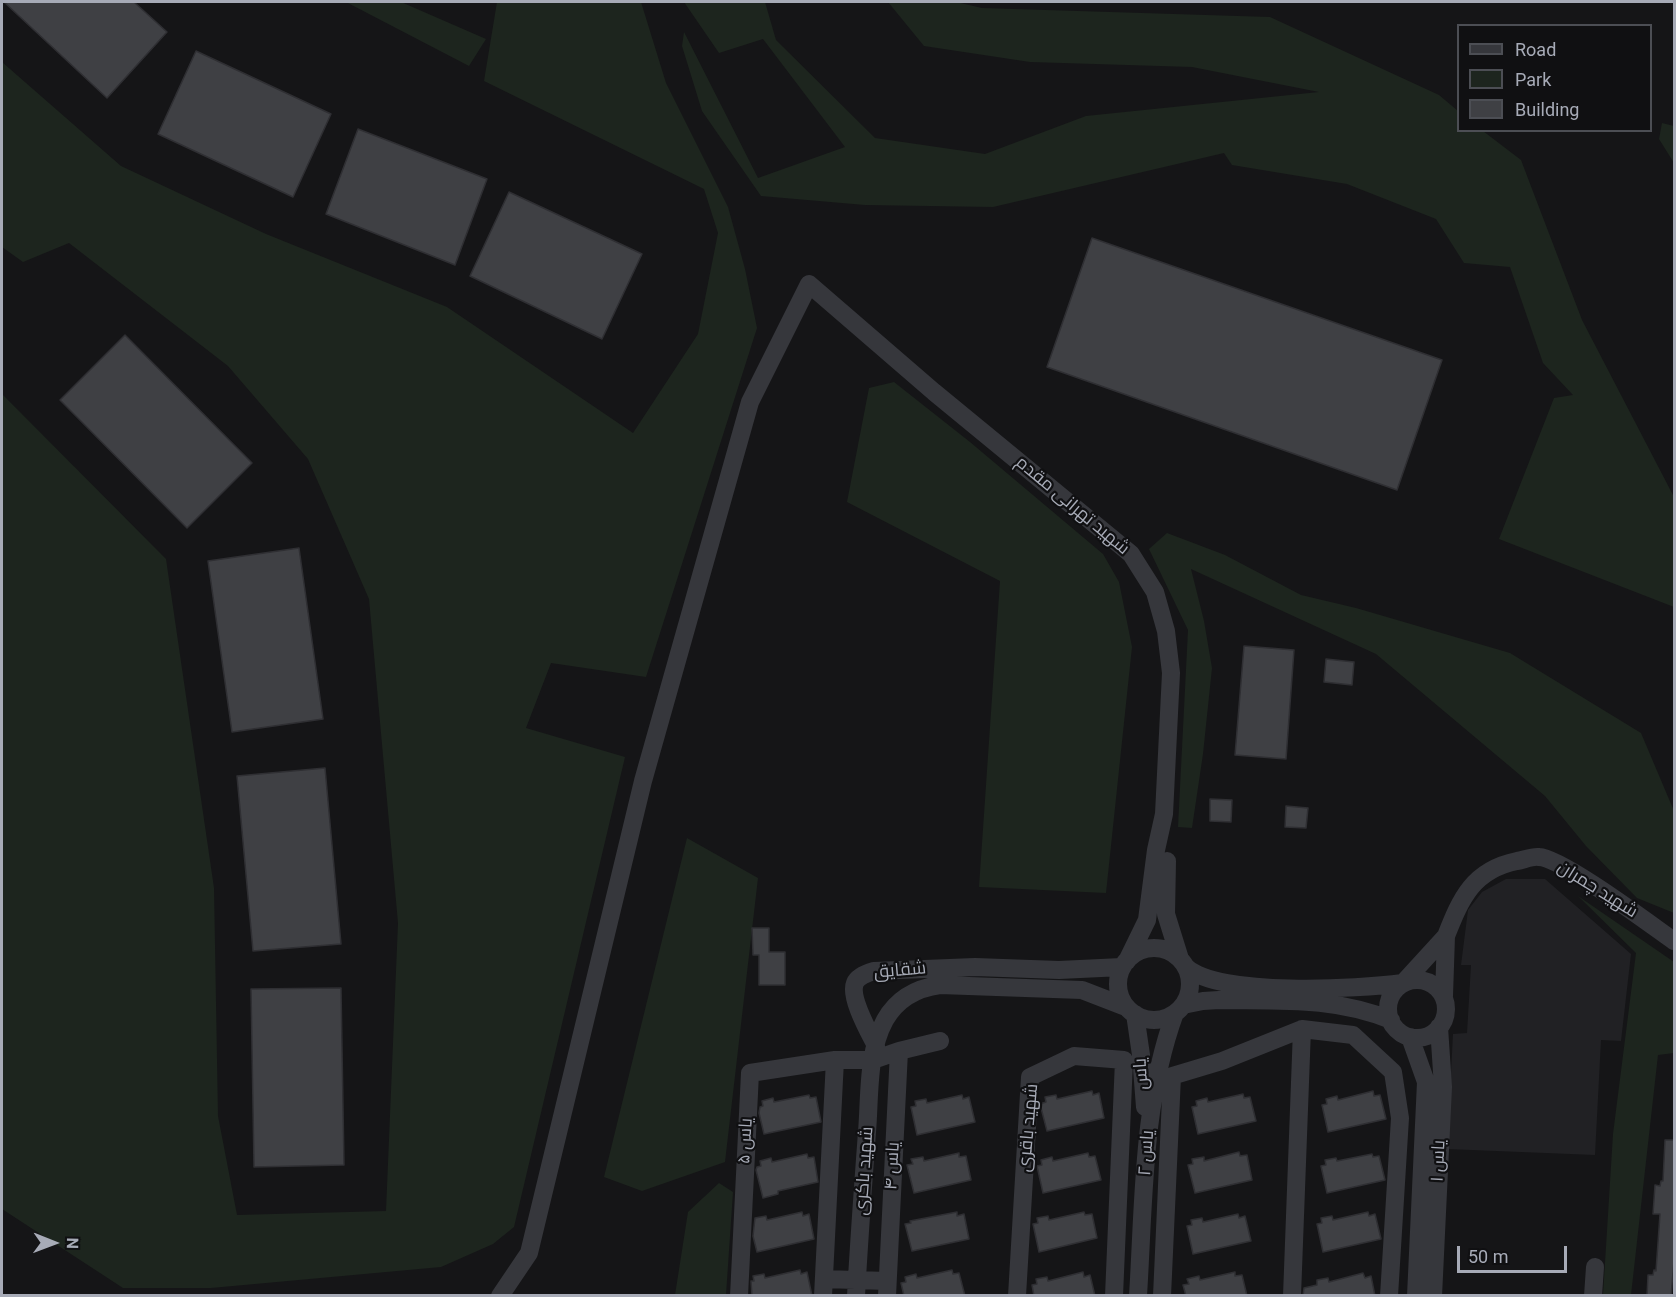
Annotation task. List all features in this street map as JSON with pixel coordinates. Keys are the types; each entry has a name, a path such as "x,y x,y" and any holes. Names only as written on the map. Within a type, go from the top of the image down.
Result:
{"street":[{"name":"شهید تهرانی مقدم","path":"500,1296 529,1253 643,781 750,402 809,284 934,392 1131,554 1155,592 1167,630 1171,673 1164,814 1167,850 1166,914 1183,963"},
{"name":"شهید تهرانی مقدم","path":"1124,964 1147,920 1156,850 1164,814"},
{"name":"شهید چمران","path":"1403,983 1446,936 1465,893 1486,872 1508,863 1540,856 1576,874 1674,941"},
{"name":"شهید چمران","path":"1444,996 1446,936"},
{"path":"1153,948 1163,949 1183,963 1194,975 1228,984 1326,990 1371,988 1412,980 1431,983 1444,996 1446,1012 1439,1027 1426,1036 1410,1037 1402,1033 1391,1020 1366,1010 1320,1002 1203,1001 1179,1009 1166,1018 1155,1020 1144,1019 1131,1010 1121,998 1118,987 1124,964 1134,954 1153,948"},
{"path":"1114,1296 1149,1072 1161,1053 1179,1009 1189,993 1190,980 1183,963"},
{"name":"شقایق","path":"874,1053 855,1000 854,989 856,981 863,975 874,971 975,967 1059,970 1124,964"},
{"path":"1391,1020 1389,1003 1397,988 1403,983"},
{"name":"شقایق","path":"874,1053 885,1019 909,994 923,987 940,985 1082,990 1131,1010"},
{"name":"یاس","path":"1131,1010 1149,1072 1147,1133"},
{"name":"یاس ۱","path":"1433,1296 1443,1087 1439,1027"},
{"path":"1149,1072 1222,1061 1302,1029 1353,1035 1393,1072 1400,1118 1389,1296"},
{"path":"1292,1296 1302,1029"},
{"name":"یاس ۱","path":"1410,1037 1426,1082 1416,1296"},
{"path":"874,1053 899,1051 940,1041"},
{"name":"یاس ۴","path":"856,1288 887,1288 899,1051"},
{"name":"یاس ۵","path":"739,1296 750,1073 874,1053"},
{"name":"شهید باکری","path":"856,1288 874,1053"},
{"name":"شهید باقری","path":"1017,1296 1030,1077 1074,1056 1124,1059 1149,1072"},
{"path":"835,1060 824,1287 856,1288"},
{"path":"1149,1072 1162,1296"},
{"name":"یاس ۲","path":"1138,1296 1147,1133"},
{"path":"1593,1296 1595,1267"}],"shaded area":[{"path":"1506,879 1545,879 1631,954 1621,1041 1601,1040 1595,1155 1447,1149 1453,1034 1467,1033 1471,965 1461,965 1468,910 1482,892"}],"green space":[{"path":"346,2 401,2 486,39 469,66"},
{"path":"497,2 641,2 666,83 728,207 745,269 757,328 646,677 551,663 526,728 625,757 514,1227 493,1244 441,1267 211,1288 123,1288 2,1209 2,394 166,559 214,888 218,1116 237,1215 386,1211 398,923 369,599 308,459 228,366 69,243 23,262 2,247 2,62 121,166 266,234 447,307 633,433 698,334 718,233 704,189 484,81"},
{"path":"684,2 765,2 776,40 875,138 985,154 1086,116 1319,92 1192,67 1030,62 924,46 888,2 956,2 982,8 1270,17 1439,95 1457,110 1457,132 1484,132 1521,160 1582,320 1674,497 1674,607 1499,539 1554,398 1573,395 1543,363 1510,267 1464,263 1436,219 1347,184 1232,165 1224,153 993,207 865,205 761,196 702,111 682,46 684,32 758,178 845,147 763,39 719,53"},
{"path":"1662,123 1674,126 1674,163 1659,139"},
{"path":"894,382 970,442 1103,554 1119,582 1132,647 1106,893 979,887 1000,581 847,502 869,388"},
{"path":"1167,533 1225,555 1301,595 1356,608 1510,653 1641,733 1674,811 1674,913 1637,898 1586,846 1545,796 1376,654 1191,569 1204,621 1212,668 1192,828 1178,827 1188,630 1149,549"},
{"path":"687,838 758,878 725,1162 642,1191 604,1177"},
{"path":"1578,896 1674,962 1674,1053 1658,1055 1631,1295 1603,1295 1613,1134 1636,953"},
{"path":"719,1183 733,1192 726,1295 675,1295 688,1212"}],"building":[{"path":"4,2 134,2 167,32 107,98"},
{"path":"196,51 331,114 293,197 158,134"},
{"path":"358,129 487,179 455,265 326,214"},
{"path":"509,192 642,254 602,339 470,276"},
{"path":"1092,238 1442,360 1397,490 1047,367"},
{"path":"125,335 252,463 187,528 60,400"},
{"path":"299,548 323,719 232,732 208,561"},
{"path":"1244,646 1294,650 1286,759 1235,755"},
{"path":"1326,659 1354,662 1352,685 1324,682"},
{"path":"325,768 341,944 253,951 237,776"},
{"path":"1210,799 1232,800 1231,822 1210,821"},
{"path":"1286,806 1308,808 1306,828 1285,827"},
{"path":"752,928 769,928 769,952 785,952 785,985 759,985 759,955 753,955"},
{"path":"341,988 344,1165 254,1167 251,989"},
{"path":"1092,1091 1093,1095 1099,1093 1104,1118 1047,1131 1040,1104 1046,1102 1045,1097 1056,1095 1057,1099"},
{"path":"1373,1091 1374,1096 1380,1095 1386,1119 1328,1132 1322,1105 1327,1104 1326,1099 1337,1096 1338,1100"},
{"path":"1243,1094 1244,1098 1250,1097 1256,1121 1198,1134 1192,1107 1197,1106 1196,1101 1207,1098 1208,1102"},
{"path":"809,1095 810,1098 816,1097 821,1122 764,1134 759,1113 760,1107 763,1106 762,1101 773,1098 774,1102"},
{"path":"962,1095 963,1099 969,1097 975,1122 917,1135 911,1107 916,1106 915,1101 926,1099 927,1103"},
{"path":"1665,1140 1674,1140 1674,1261 1671,1296 1647,1296 1648,1275 1653,1275 1654,1270 1656,1271 1660,1214 1653,1214 1655,1185 1660,1186 1663,1181"},
{"path":"1239,1152 1240,1156 1247,1155 1252,1180 1195,1193 1188,1165 1193,1164 1192,1159 1204,1157 1204,1161"},
{"path":"959,1153 959,1157 966,1156 971,1180 914,1193 907,1165 913,1164 911,1159 923,1157 924,1161"},
{"path":"1088,1153 1089,1157 1095,1156 1101,1180 1043,1193 1037,1166 1042,1165 1041,1160 1052,1157 1053,1161"},
{"path":"807,1154 808,1158 814,1157 818,1182 778,1191 778,1194 763,1198 756,1170 761,1166 760,1161 771,1158 772,1162"},
{"path":"1372,1154 1373,1157 1379,1156 1385,1180 1327,1193 1321,1166 1326,1165 1325,1160 1336,1158 1337,1161"},
{"path":"802,1212 803,1216 809,1214 814,1239 757,1252 753,1236 755,1218 766,1216 767,1220"},
{"path":"957,1212 957,1216 964,1214 969,1239 912,1251 905,1224"},
{"path":"1084,1212 1085,1215 1092,1214 1097,1238 1039,1252 1033,1224 1038,1223 1037,1218 1048,1216 1049,1220"},
{"path":"1368,1212 1369,1216 1375,1214 1381,1239 1323,1252 1317,1224 1322,1223 1321,1218 1332,1216 1333,1220"},
{"path":"1238,1214 1239,1218 1245,1216 1251,1241 1193,1254 1187,1226 1192,1225 1191,1220 1202,1218 1203,1222"},
{"path":"800,1270 801,1274 807,1272 812,1296 752,1296 753,1276 764,1274 765,1278"},
{"path":"952,1270 953,1274 959,1273 965,1296 904,1296 901,1283 906,1282 905,1277 916,1274 917,1278"},
{"path":"1083,1272 1084,1277 1090,1275 1095,1296 1034,1296 1032,1285 1037,1284 1036,1279 1047,1277 1048,1281"},
{"path":"1235,1272 1235,1276 1242,1275 1247,1296 1186,1296 1183,1285 1189,1284 1187,1279 1199,1276 1200,1280"},
{"path":"1363,1273 1365,1278 1371,1276 1375,1296 1303,1296 1304,1288 1317,1285 1317,1280 1328,1278 1329,1282"}]}
